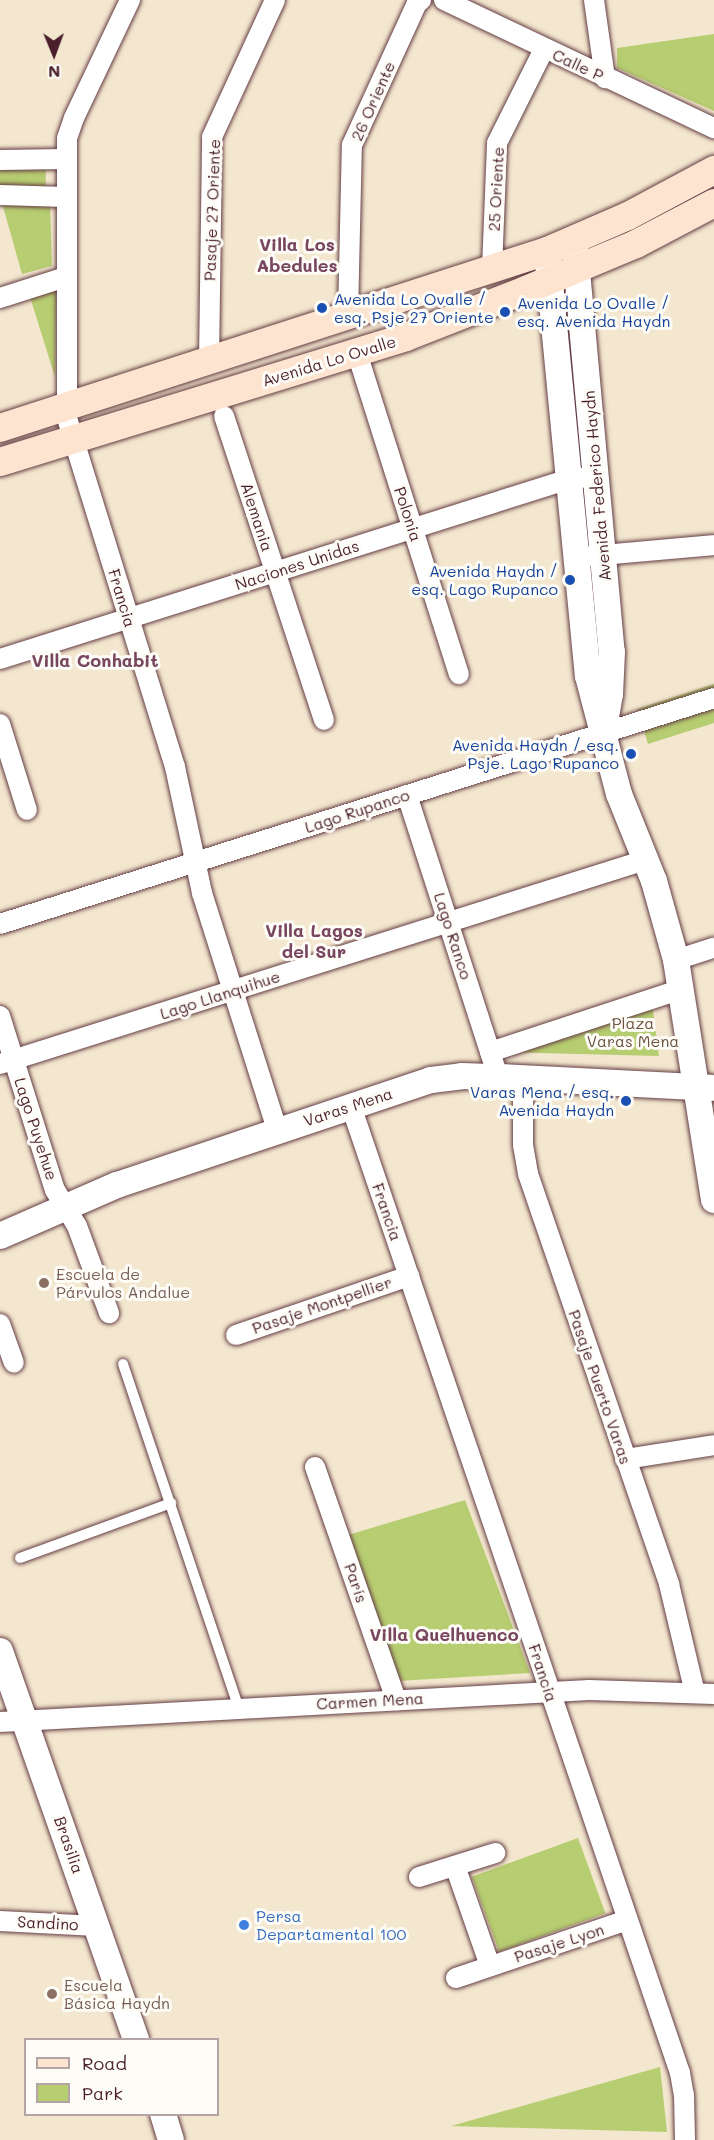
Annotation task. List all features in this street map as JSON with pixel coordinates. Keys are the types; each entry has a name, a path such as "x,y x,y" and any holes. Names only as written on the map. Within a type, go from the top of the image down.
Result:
{"main road":[{"path":"0,428 547,250 637,212 714,170"},
{"name":"Avenida Lo Ovalle","path":"0,462 357,354 445,322 577,269 663,231 714,203"}],"street":[{"name":"Francia","path":"130,0 69,128 66,159 66,407 72,440 179,781 194,862 277,1130"},
{"name":"Pasaje 27 Oriente","path":"209,361 212,137 275,0"},
{"name":"26 Oriente","path":"348,316 352,145 417,3 421,0"},
{"name":"Calle P","path":"444,0 714,128"},
{"path":"594,0 605,78"},
{"name":"25 Oriente","path":"492,269 497,143 544,49"},
{"path":"0,160 66,159"},
{"path":"0,195 66,197"},
{"name":"Avenida Federico Haydn","path":"574,240 612,652 610,694 603,733"},
{"name":"Avenida Federico Haydn","path":"547,250 588,676 619,794 661,903 676,960 705,1087 714,1200"},
{"path":"0,298 66,277"},
{"name":"Polonia","path":"357,354 459,674"},
{"path":"560,385 588,382"},
{"name":"Alemania","path":"224,416 324,720"},
{"name":"Naciones Unidas","path":"0,659 569,479 596,476"},
{"path":"576,557 714,545"},
{"name":"Lago Rupanco","path":"0,924 714,698"},
{"path":"0,724 27,810"},
{"name":"Lago Ranco","path":"407,795 490,1052 510,1077"},
{"name":"Lago Llanquihue","path":"7,1062 645,860"},
{"path":"676,960 714,948"},
{"path":"490,1052 682,989"},
{"name":"Lago Puyehue","path":"0,1016 7,1062 55,1190 77,1226 109,1313"},
{"name":"Varas Mena","path":"0,1236 65,1206 277,1130 430,1080 462,1076 510,1077 705,1087"},
{"name":"Pasaje Puerto Varas","path":"510,1077 528,1174 704,1694"},
{"name":"Francia","path":"351,1106 680,2073 684,2095 684,2140"},
{"name":"Pasaje Montpellier","path":"236,1335 409,1276"},
{"path":"0,1324 14,1363"},
{"path":"625,1459 714,1445"},
{"name":"París","path":"315,1467 396,1700"},
{"name":"Brasilia","path":"0,1651 135,2038"},
{"name":"Carmen Mena","path":"0,1722 609,1689 704,1694"},
{"path":"419,1877 495,1853"},
{"path":"455,1866 490,1966"},
{"name":"Pasaje Lyon","path":"456,1978 627,1920"},
{"name":"Sandino","path":"0,1921 97,1926"},
{"path":"163,2116 171,2140"}],"lane":[{"path":"123,1364 239,1708"},
{"path":"20,1558 171,1503"}],"green space":[{"path":"714,34 714,111 617,68 617,48"},
{"path":"0,166 46,167 46,189 0,188"},
{"path":"2,203 50,204 52,266 22,274"},
{"path":"56,291 55,377 30,297"},
{"path":"714,684 714,723 648,744 637,709"},
{"name":"Plaza Varas Mena","path":"652,1003 659,1056 500,1052"},
{"path":"465,1500 530,1673 398,1681 348,1535"},
{"path":"578,1838 605,1913 499,1952 472,1877"},
{"path":"660,2067 667,2132 451,2126"}],"place":[{"name":"Avenida Lo Ovalle / esq. Psje 27 Oriente","path":"322,308"},
{"name":"Avenida Lo Ovalle / esq. Avenida Haydn","path":"505,312"},
{"name":"Avenida Haydn / esq. Lago Rupanco","path":"570,580"},
{"name":"Avenida Haydn / esq. Psje. Lago Rupanco","path":"631,754"},
{"name":"Varas Mena / esq. Avenida Haydn","path":"626,1101"},
{"name":"Escuela de Párvulos Andalue","path":"44,1283"},
{"name":"Persa Departamental 100","path":"244,1925"},
{"name":"Escuela Básica Haydn","path":"52,1994"}],"district":[{"name":"Villa Los Abedules","path":"297,255"},
{"name":"Villa Conhabit","path":"95,660"},
{"name":"Villa Lagos del Sur","path":"314,941"},
{"name":"Villa Quelhuenco","path":"444,1634"}]}
